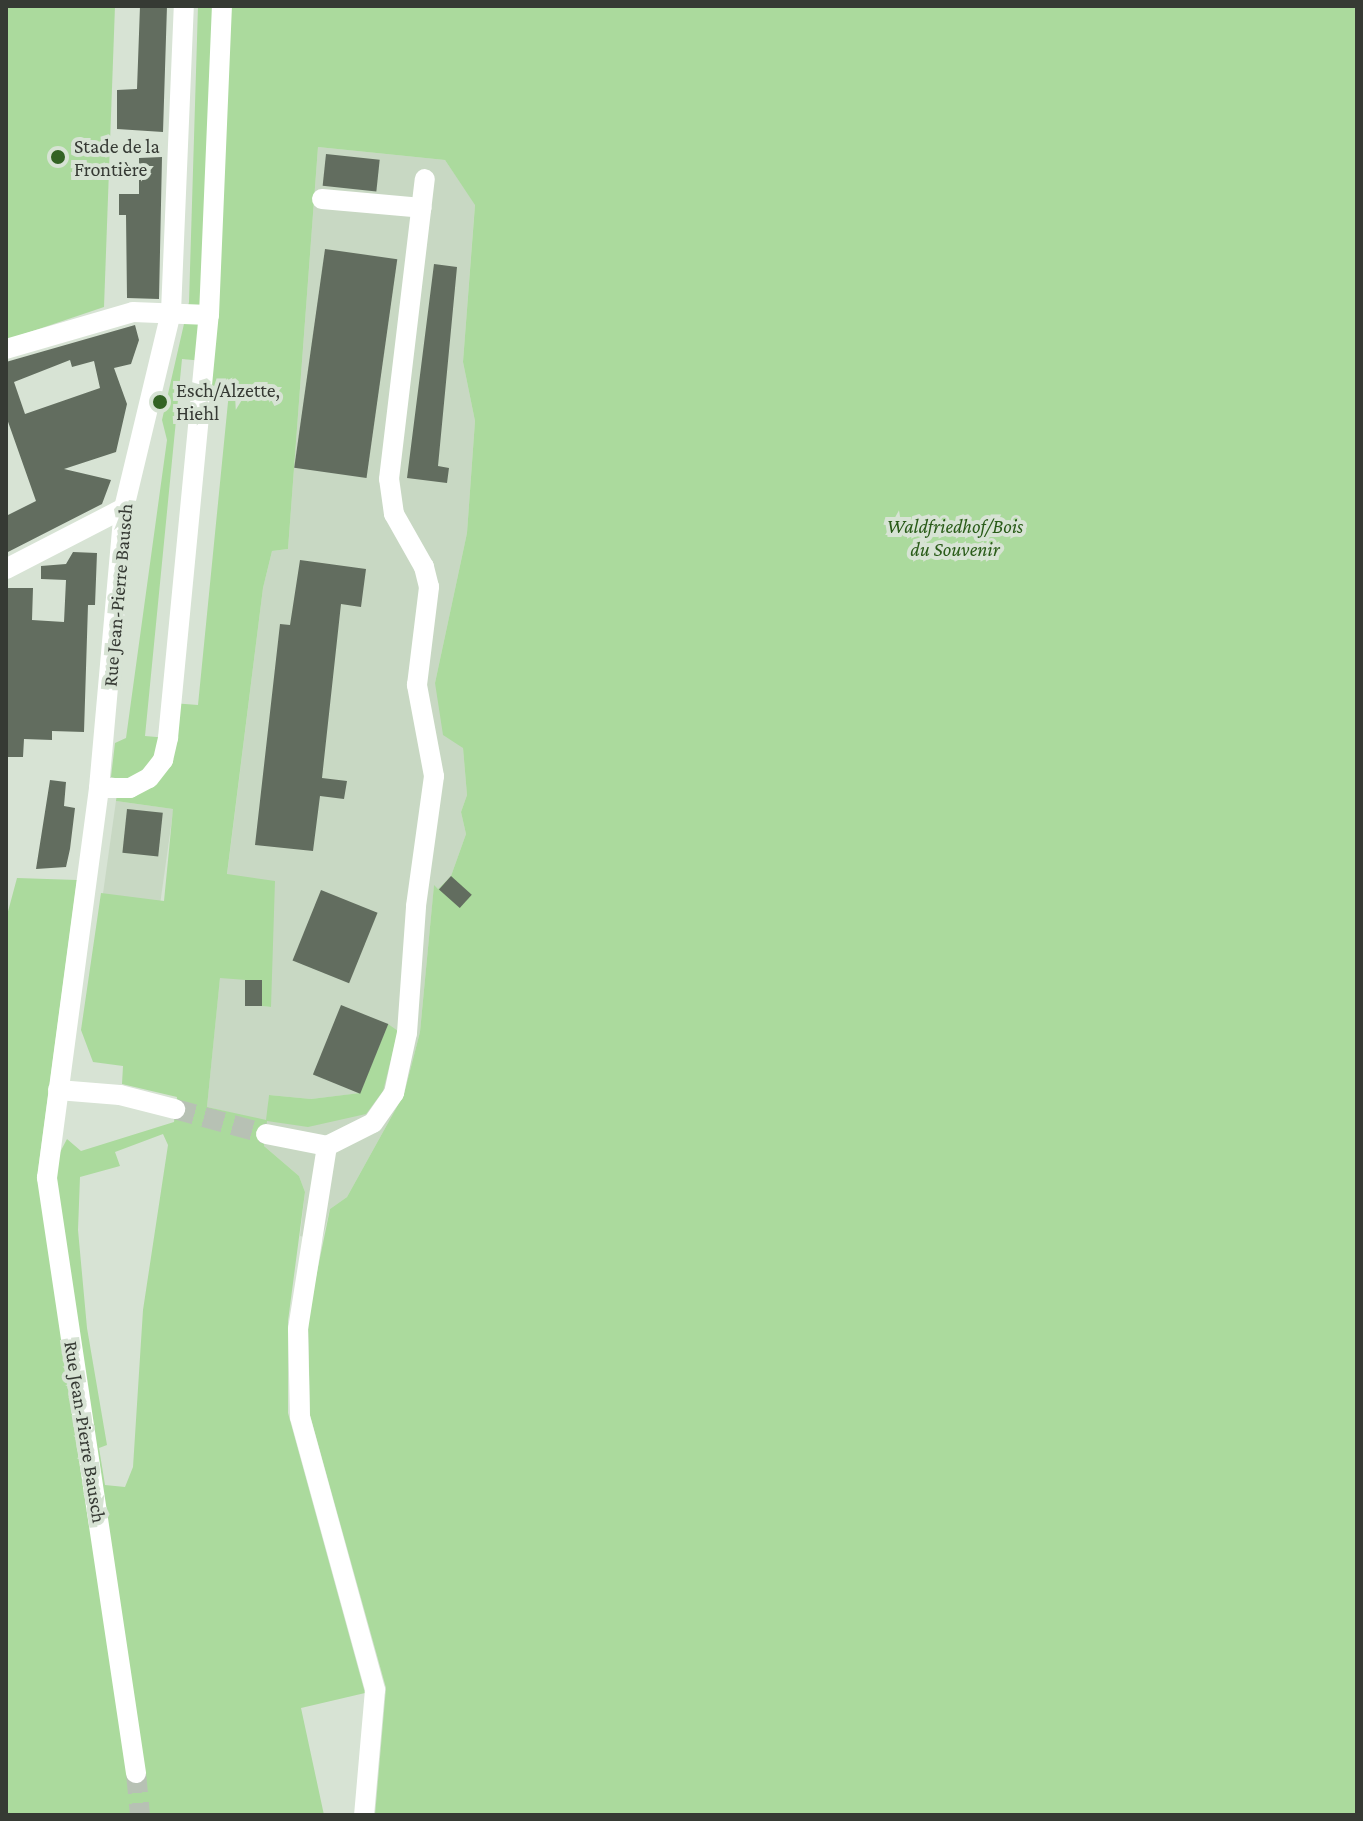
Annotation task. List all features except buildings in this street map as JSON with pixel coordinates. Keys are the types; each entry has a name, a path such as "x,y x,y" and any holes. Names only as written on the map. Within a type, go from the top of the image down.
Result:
{"street":[{"name":"Rue Jean-Pierre Bausch","path":"136,1773 47,1178 99,788 124,508 171,312 184,6"},
{"path":"99,788 130,788 149,778 163,760 212,362 209,315 222,6"},
{"path":"266,1134 327,1146 373,1123 394,1093 407,1033 416,906 434,776 417,685 429,587 424,567 394,514 389,479 425,179"},
{"path":"322,199 422,208"},
{"path":"6,349 133,312 209,315"},
{"path":"6,569 124,508"},
{"path":"58,1090 120,1095 175,1109"},
{"path":"327,1146 298,1329 300,1417 375,1690 364,1815"}],"shaded area":[{"path":"318,147 445,160 475,204 463,362 475,421 467,533 435,683 463,748 467,795 461,812 466,834 451,876 438,889 434,886 420,1032 404,1094 347,1197 330,1209 322,1241 300,1236 305,1192 299,1176 264,1146 266,1121 207,1107 220,977 262,980 227,875 263,588 272,551 288,549","holes":["262,980 271,1007 262,1006","361,1093 267,1121 269,1095 311,1099"]},
{"path":"116,801 173,809 160,902 103,894"}],"green space":[{"name":"Stade de la Frontière","path":"6,6 115,6 104,307 6,340"},
{"name":"Waldfriedhof/Bois du Souvenir","path":"198,6 1357,6 1357,1815 375,1815 386,1688 310,1415 308,1316 330,1209 347,1197 404,1094 420,1032 434,885 438,889 451,876 466,834 461,812 467,795 463,748 443,735 435,683 467,533 475,421 463,362 475,205 445,160 318,147 288,549 272,551 263,588 227,874 275,881 271,1007 262,1006 261,981 220,978 207,1107 266,1120 269,1095 311,1099 360,1093 388,1024 398,1031 383,1091 366,1114 308,1127 267,1121 264,1146 299,1176 305,1192 288,1321 288,1413 365,1693 301,1708 324,1815 6,1815 6,919 17,878 77,880 37,1178 47,1177 67,1139 81,1151 174,1122 177,1097 122,1084 123,1066 93,1062 81,1030 101,893 164,901 173,809 116,801 119,779 111,777 115,743 126,738 167,440 162,420 189,302","holes":["182,359 204,361 202,389 229,392 198,705 172,703 168,738 145,736","163,1134 168,1145 143,1310 133,1467 125,1487 105,1485 99,1448 107,1445 87,1328 78,1230 80,1177 120,1166 115,1152"]}],"tunnel":[{"path":"175,1109 266,1134"},
{"path":"136,1773 140,1815"}],"place":[{"name":"Stade de la Frontière","path":"58,157"},
{"name":"Esch/Alzette, Hiehl","path":"160,402"}]}
